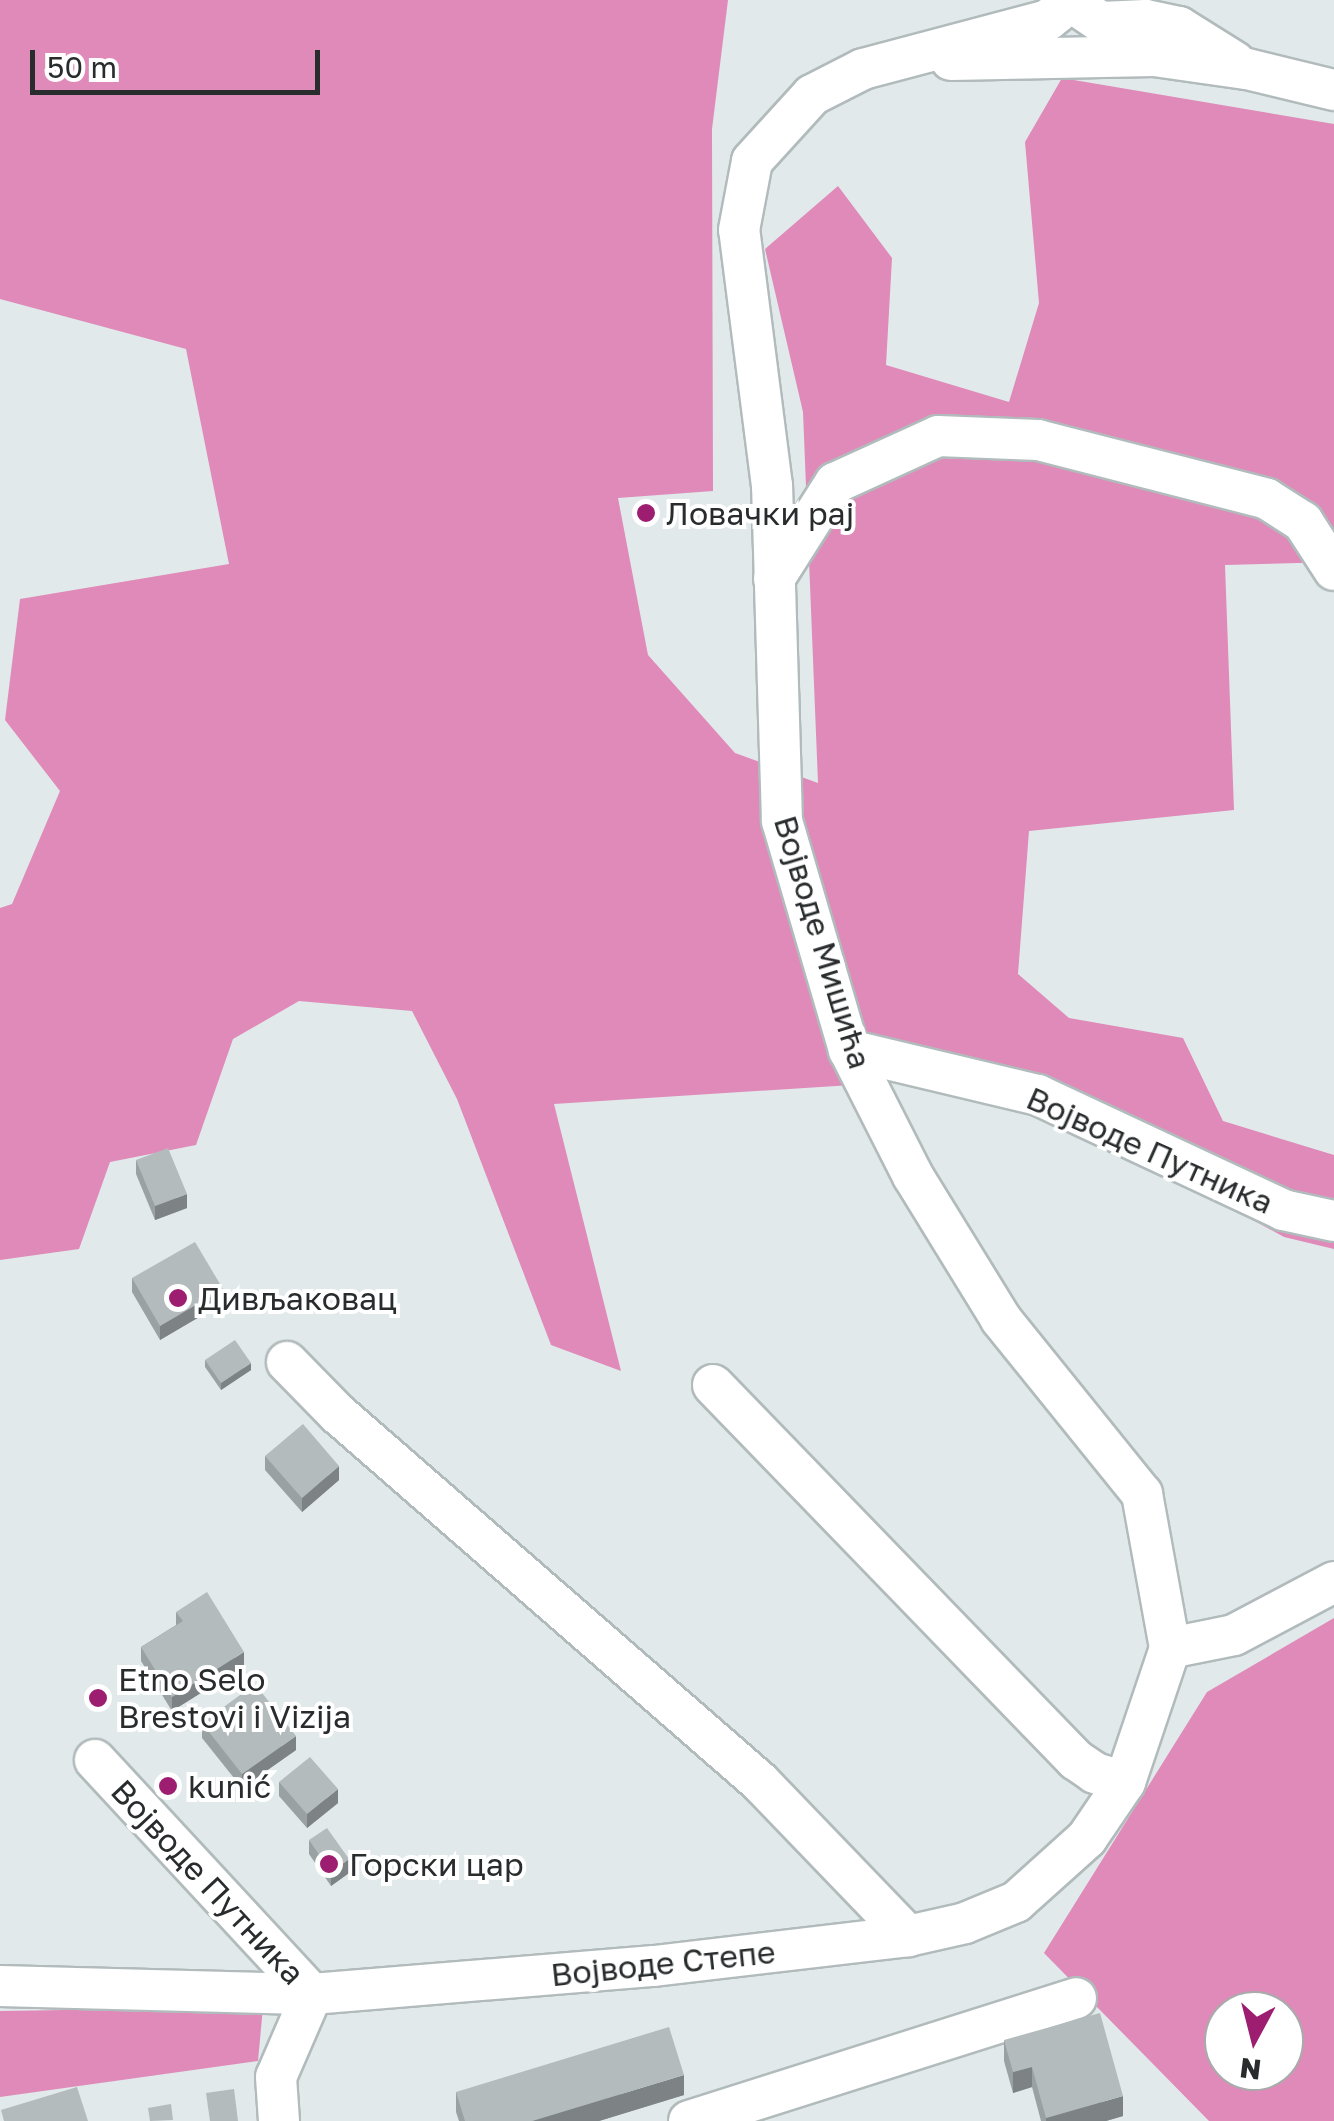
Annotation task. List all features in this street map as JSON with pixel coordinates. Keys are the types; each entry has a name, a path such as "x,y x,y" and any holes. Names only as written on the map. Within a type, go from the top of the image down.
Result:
{"street":[{"name":"Војводе Мишића","path":"1072,1 1048,20 862,69 812,95 752,161 738,230 772,486 782,821 849,1050 912,1176 1000,1318 1142,1494 1170,1648"},
{"path":"1072,1 1101,22 1146,20 1179,26 1247,69"},
{"path":"895,60 1154,56 1247,69 1334,90"},
{"path":"774,579 835,484 938,436 1038,440 1267,499 1303,522 1334,570"},
{"name":"Војводе Путника","path":"849,1050 1038,1095 1284,1210 1334,1220"},
{"path":"287,1362 338,1414 760,1782 908,1936"},
{"path":"712,1385 1076,1760 1095,1773 1126,1782"},
{"path":"1170,1648 1234,1635 1334,1582"},
{"name":"Војводе Степе","path":"0,1986 312,1994 654,1966 908,1936 965,1923 1016,1902 1087,1838 1126,1782 1170,1648"},
{"name":"Војводе Путника","path":"95,1760 312,1994 276,2077 279,2121"},
{"path":"689,2121 1076,1998"}],"shaded area":[{"path":"0,0 728,0 712,129 713,491 618,498 648,655 735,753 818,783 803,412 765,249 838,186 892,258 886,365 1009,402 1039,303 1025,142 1062,78 1334,124 1334,562 1225,565 1234,810 1029,831 1018,974 1069,1018 1183,1038 1223,1121 1334,1155 1334,1249 1284,1237 1097,1134 914,1081 554,1104 621,1371 551,1345 457,1099 412,1011 299,1001 233,1039 196,1145 110,1162 79,1249 0,1260 0,908 12,904 60,791 5,720 20,599 229,564 186,349 0,299"},
{"path":"1334,1618 1334,2121 1209,2121 1044,1953 1207,1692"},
{"path":"263,2007 258,2061 0,2097 0,2011"}],"building":[{"path":"168,1148 187,1194 155,1206 136,1160"},
{"name":"Дивљаковац","path":"195,1242 223,1289 160,1326 132,1278"},
{"path":"235,1340 251,1363 221,1383 205,1360"},
{"path":"303,1424 339,1466 302,1498 265,1456"},
{"path":"207,1592 244,1652 172,1697 141,1647 183,1621 176,1612"},
{"path":"255,1684 296,1736 242,1774 202,1723"},
{"path":"310,1757 338,1789 307,1814 279,1782"},
{"path":"327,1828 349,1859 331,1872 309,1840"},
{"path":"1100,2013 1123,2096 1046,2118 1032,2067 1013,2072 1004,2040"},
{"path":"669,2027 684,2075 532,2121 465,2121 456,2092"},
{"path":"77,2087 88,2121 4,2121 1,2110"},
{"path":"234,2089 238,2121 210,2121 206,2093"},
{"path":"171,2104 173,2120 150,2121 148,2108"}],"place":[{"name":"Ловачки рај","path":"646,513"},
{"name":"Дивљаковац","path":"178,1298"},
{"name":"Etno Selo Brestovi i Vizija","path":"98,1698"},
{"name":"kunić","path":"168,1786"},
{"name":"Горски цар","path":"329,1864"}]}
